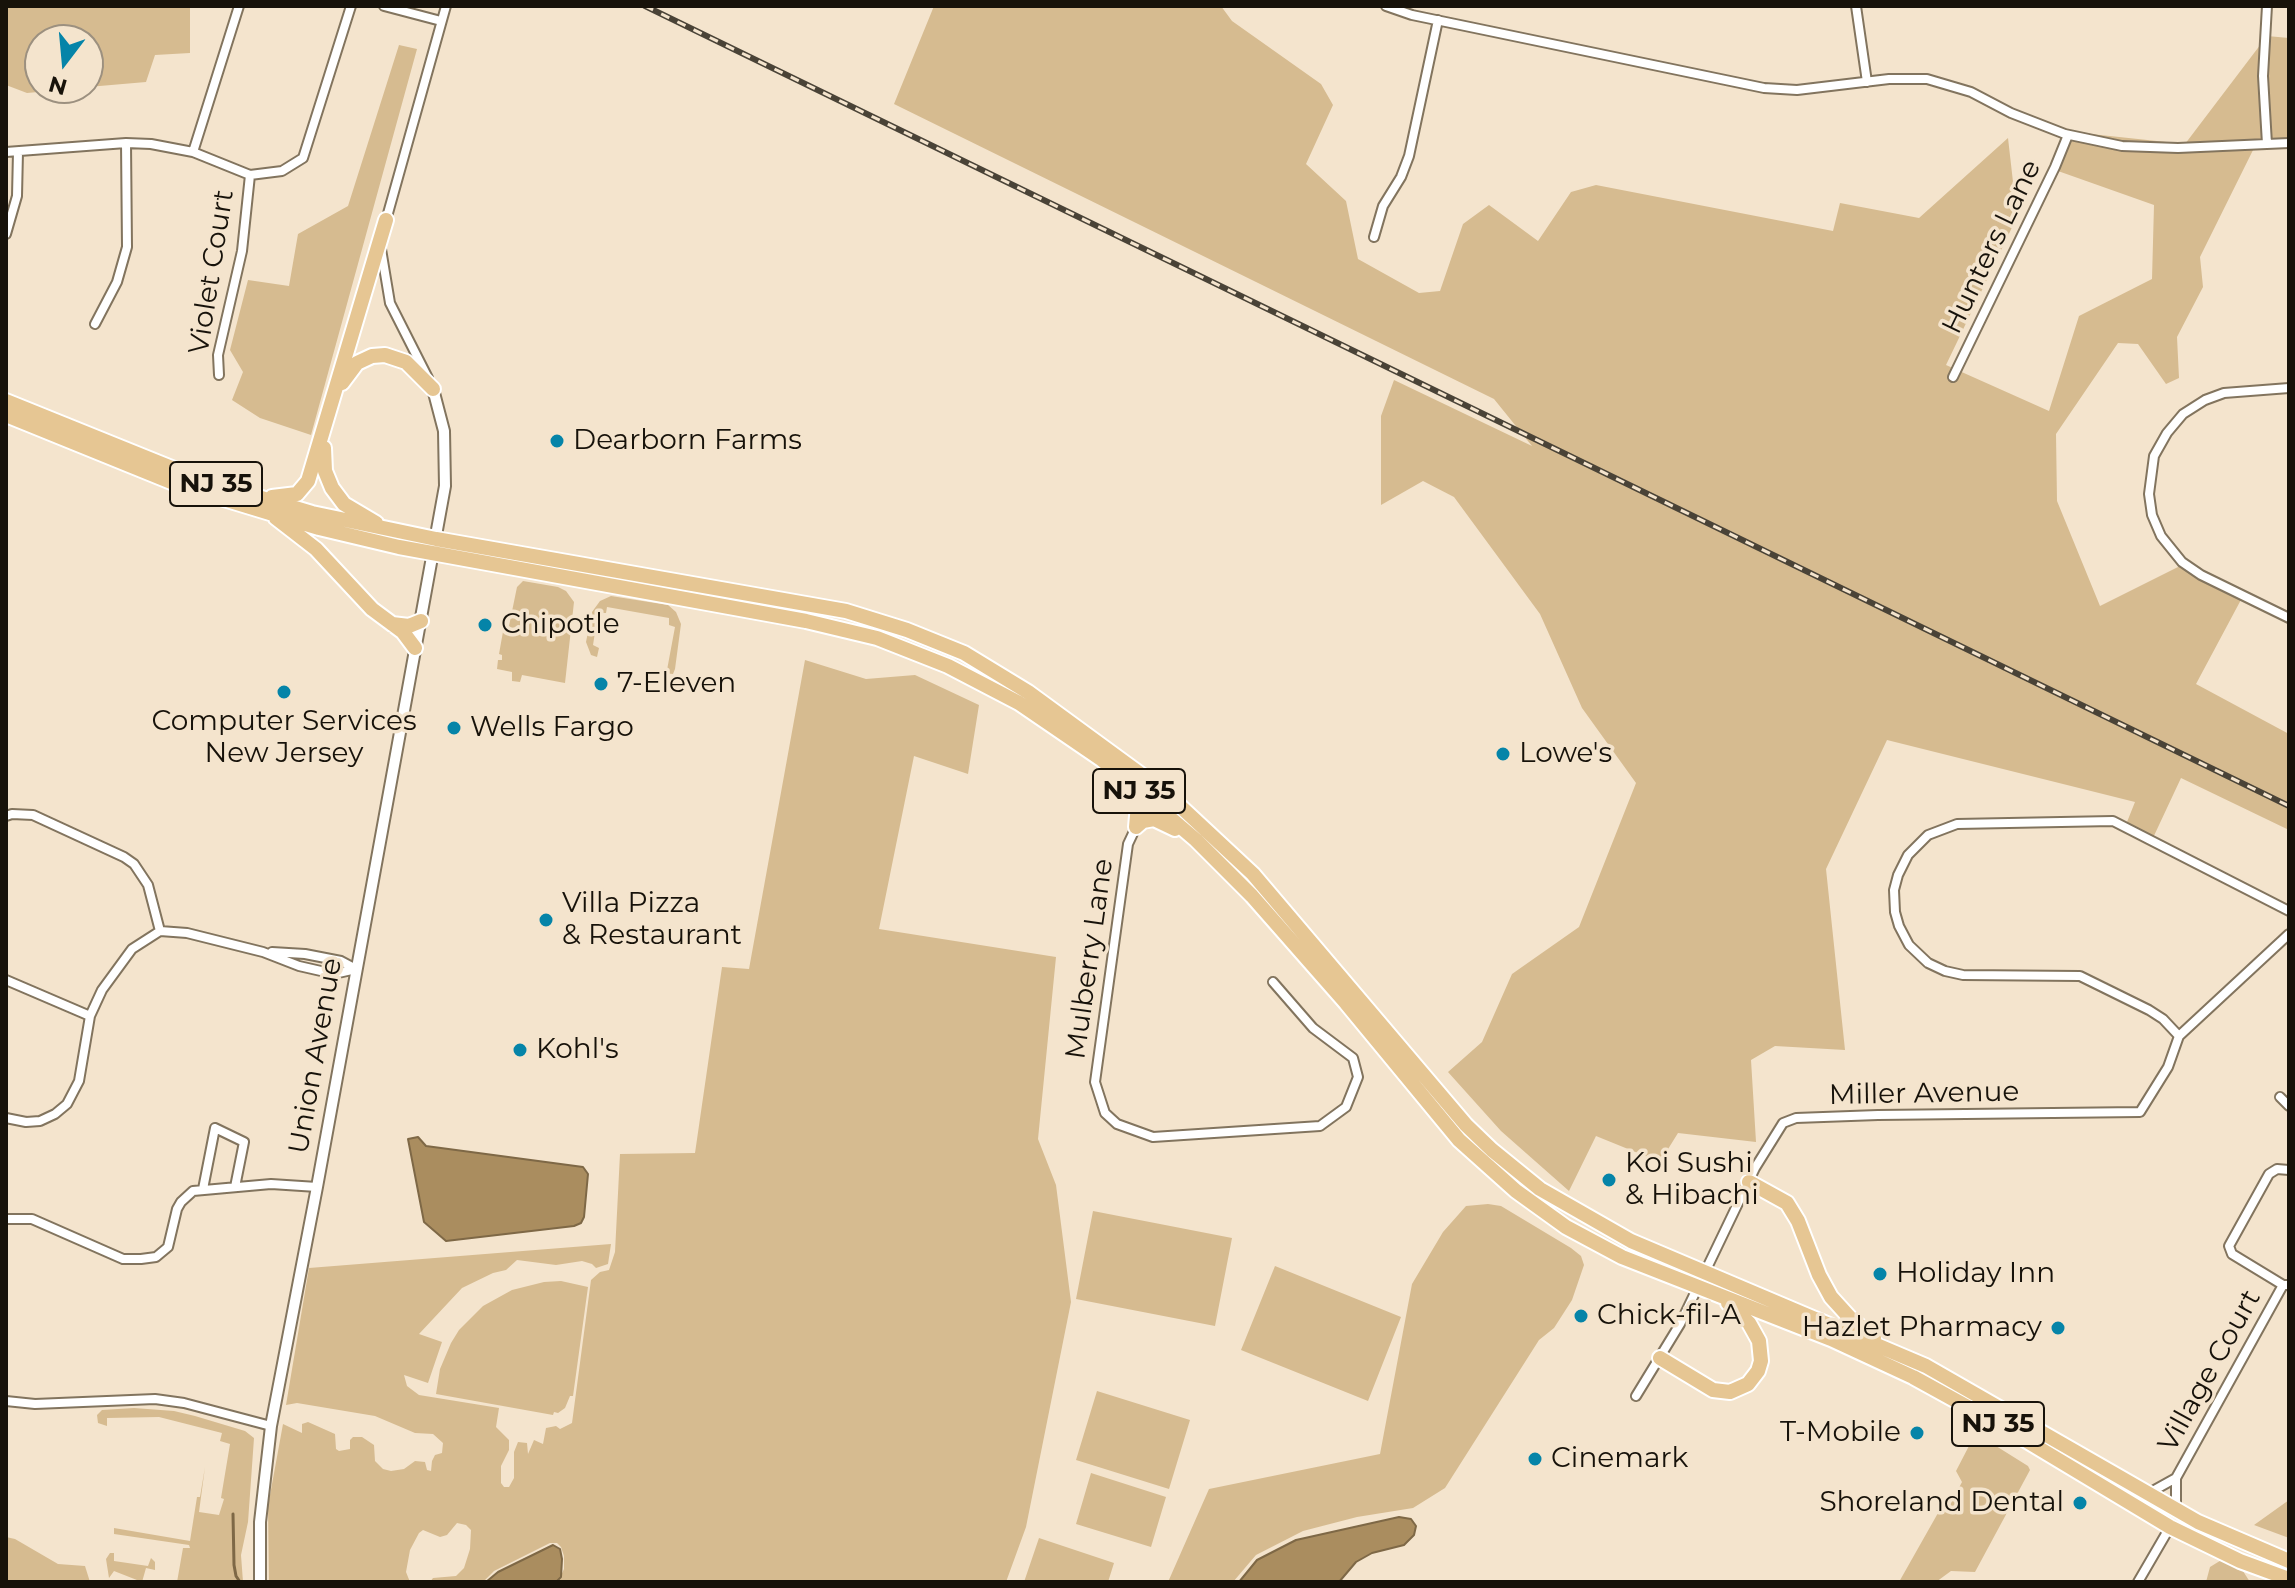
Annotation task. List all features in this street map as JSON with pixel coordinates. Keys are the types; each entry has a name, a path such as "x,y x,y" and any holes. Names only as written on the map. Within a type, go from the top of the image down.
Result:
{"highway":[{"path":"259,497 293,496 305,487 313,470 386,220"},
{"path":"331,401 350,370 372,356 385,355 403,360 433,389"},
{"name":"NJ 35","path":"6,401 172,469 312,513 387,529 434,546 877,638 948,666 1019,703 1101,759 1196,840 1252,896 1449,1129 1482,1163 1566,1227 1622,1257 1831,1339 1913,1377 2002,1426 2170,1527 2240,1561 2289,1579"},
{"name":"NJ 35","path":"6,415 181,486 353,537 434,546 846,611 907,630 964,653 998,672 1095,739 1166,793 1253,874 1466,1125 1514,1169 1567,1207 1631,1241 1887,1348 1970,1389 2176,1510 2237,1541 2289,1561"},
{"path":"324,429 323,461 332,488 344,504 387,529"},
{"path":"270,513 316,549 372,609 403,632 415,648"},
{"path":"392,624 409,626 421,621"},
{"path":"1101,759 1134,796 1138,805 1136,827"},
{"path":"1136,827 1143,821 1154,819 1196,840"},
{"path":"1749,1182 1787,1203 1831,1297 1851,1319 1887,1348"},
{"path":"1660,1358 1713,1390 1730,1392 1740,1389 1754,1378 1761,1361 1759,1341 1744,1316 1715,1294"}],"street":[{"path":"193,152 239,6"},
{"path":"6,152 151,144 193,152 250,175 282,171 303,158 351,6"},
{"path":"384,6 441,21"},
{"path":"434,546 445,486 444,431 433,389 390,303 381,246 446,6"},
{"path":"1386,6 1438,20 1764,88 1797,90 1908,78 1947,83 2068,135 2122,146 2155,148 2289,143"},
{"path":"1856,6 1867,82"},
{"path":"2267,6 2263,76 2267,144"},
{"path":"1374,237 1383,206 1401,177 1409,156 1438,20"},
{"name":"Hunters Lane","path":"1953,377 2068,135"},
{"path":"95,324 117,282 127,247 126,143"},
{"path":"6,234 17,196 18,152"},
{"name":"Violet Court","path":"219,375 218,355 242,251 250,175"},
{"path":"2289,388 2224,393 2205,400 2183,414 2154,456 2149,494 2152,515 2161,536 2182,562 2201,575 2289,618"},
{"name":"Union Avenue","path":"260,1582 260,1522 271,1426 434,546"},
{"path":"6,816 33,815 134,864 148,885 160,931"},
{"path":"2179,1036 2149,1010 2080,976 1963,975 1937,968 1920,957 1899,926 1894,904 1898,875 1908,855 1928,835 1965,823 2113,821 2289,911"},
{"name":"Mulberry Lane","path":"1136,827 1128,844 1095,1082 1105,1113 1117,1124 1153,1137 1320,1126 1346,1107 1358,1077 1353,1058 1313,1028 1273,982"},
{"path":"6,1118 40,1121 67,1104 79,1081 90,1016 102,990 123,958 160,931 187,933 334,974 356,969"},
{"name":"Miller Avenue","path":"1636,1396 1698,1288 1778,1129 1789,1120 2137,1113 2145,1107 2168,1067 2179,1036 2289,934"},
{"path":"263,952 305,954 341,961 356,969"},
{"path":"6,980 90,1016"},
{"path":"2280,1097 2289,1106"},
{"path":"203,1189 215,1128 244,1142 235,1187"},
{"name":"Village Court","path":"2176,1510 2176,1478 2286,1285 2232,1254 2229,1246 2269,1174 2277,1169 2289,1170"},
{"path":"6,1219 32,1219 123,1259 141,1259 156,1257 168,1247 181,1202 193,1191 271,1184 317,1187"},
{"path":"6,1401 35,1404 155,1399 184,1403 271,1426"},
{"name":"Village Court","path":"2147,1493 2176,1478"},
{"path":"2138,1582 2170,1527"}],"shaded area":[{"path":"6,6 190,6 190,53 155,55 146,82 104,86 104,24 24,24 24,92 6,85"},
{"path":"934,6 1221,6 1232,21 1321,84 1333,105 1306,164 1346,201 1358,259 1419,293 1440,291 1463,224 1489,205 1538,241 1571,192 1596,185 1833,231 1840,203 1919,218 2008,138 2017,217 1946,365 2049,411 2079,316 2152,279 2154,205 2058,171 2072,132 2185,144 2267,36 2289,38 2289,141 2258,140 2200,257 2203,287 2177,337 2179,378 2166,384 2138,344 2118,343 2056,434 2057,501 2100,606 2188,562 2243,596 2196,684 2289,734 2289,830 2181,778 2152,840 2125,827 2135,802 1887,740 1826,869 1845,1050 1775,1046 1751,1060 1756,1142 1678,1133 1660,1162 1596,1136 1569,1191 1501,1131 1448,1072 1482,1042 1512,974 1579,927 1636,783 1582,708 1540,614 1454,497 1423,481 1381,505 1381,416 1394,380 1532,446 1494,399 894,104"},
{"path":"399,45 417,49 311,435 260,418 232,400 243,372 230,350 248,280 289,286 298,234 348,206"},
{"path":"523,581 558,587 566,591 574,602 565,683 522,675 520,682 512,681 512,672 497,669 498,660 502,660 499,654 504,626 509,626 517,587"},
{"path":"611,596 668,605 676,612 681,624 673,674 660,670 667,670 675,627 669,625 669,618 607,607 606,613 598,613 593,645 599,648 597,657 591,655 586,642 592,612 600,601"},
{"path":"805,660 866,679 915,675 979,705 968,774 914,756 879,929 1056,957 1038,1139 1056,1185 1071,1302 1026,1527 1006,1582 558,1582 564,1569 564,1556 557,1543 550,1543 494,1571 483,1582 430,1582 433,1578 456,1576 464,1568 470,1549 471,1530 457,1523 447,1535 440,1537 423,1530 419,1533 410,1550 406,1572 410,1582 269,1582 268,1506 283,1424 302,1433 302,1424 308,1422 335,1434 336,1449 339,1451 350,1449 353,1437 362,1437 374,1445 375,1461 383,1469 391,1471 404,1469 415,1461 425,1462 427,1470 431,1471 435,1455 442,1453 443,1443 433,1434 415,1433 375,1416 297,1403 286,1405 309,1268 611,1244 608,1264 596,1268 582,1261 556,1265 517,1260 506,1270 462,1288 419,1334 442,1342 428,1383 404,1375 407,1386 419,1395 499,1408 496,1427 509,1440 509,1450 501,1466 501,1483 504,1487 509,1487 514,1478 514,1452 518,1442 527,1443 528,1454 534,1440 543,1444 546,1428 556,1426 560,1429 572,1423 591,1280 600,1272 609,1270 615,1252 620,1154 695,1153 722,967 749,969"},
{"path":"418,1137 426,1146 583,1167 588,1174 581,1223 446,1241 424,1222 408,1139"},
{"path":"1466,1206 1501,1206 1571,1248 1581,1256 1584,1265 1572,1300 1554,1328 1539,1340 1445,1488 1413,1508 1357,1517 1303,1531 1256,1555 1233,1582 1168,1582 1209,1489 1380,1454 1412,1284 1443,1232"},
{"path":"1093,1211 1232,1238 1215,1326 1076,1299"},
{"path":"1275,1266 1401,1317 1368,1401 1241,1350"},
{"path":"561,1281 588,1287 573,1396 570,1396 565,1408 553,1415 436,1394 440,1369 451,1343 459,1330 483,1306 512,1290"},
{"path":"1097,1391 1190,1420 1169,1489 1076,1460"},
{"path":"134,1408 195,1416 245,1431 254,1438 248,1522 241,1555 243,1582 177,1582 183,1548 190,1548 189,1545 114,1534 114,1528 190,1541 205,1467 199,1512 219,1515 224,1499 221,1498 230,1444 220,1441 222,1433 159,1417 107,1418 107,1426 98,1423 97,1415 102,1410"},
{"path":"1988,1441 2030,1470 1975,1572 1951,1571 1936,1582 1899,1582 1938,1513 1949,1507 1962,1482 1956,1471 1970,1444"},
{"path":"1091,1473 1166,1497 1151,1547 1076,1524"},
{"path":"2289,1500 2289,1538 2254,1525"},
{"path":"1399,1517 1411,1519 1416,1526 1414,1535 1404,1545 1372,1553 1356,1562 1339,1582 1239,1582 1257,1560 1296,1540"},
{"path":"6,1537 58,1564 85,1566 90,1582 6,1582"},
{"path":"1039,1538 1114,1563 1108,1582 1024,1582"},
{"path":"553,1545 560,1549 562,1559 561,1577 556,1582 486,1582 498,1572"},
{"path":"114,1553 114,1561 148,1566 151,1558 155,1562 155,1570 146,1568 142,1582 114,1571 109,1578 106,1559"},
{"path":"2223,1559 2241,1568 2250,1582 2206,1582 2210,1567"}],"waterway":[{"path":"233,1514 234,1565 240,1582"}],"railway":[{"path":"645,6 2289,806"}],"place":[{"name":"Dearborn Farms","path":"557,441"},
{"name":"Chipotle","path":"485,625"},
{"name":"7-Eleven","path":"601,684"},
{"name":"Computer Services New Jersey","path":"284,692"},
{"name":"Wells Fargo","path":"454,728"},
{"name":"Lowe's","path":"1503,754"},
{"name":"Villa Pizza & Restaurant","path":"546,920"},
{"name":"Kohl's","path":"520,1050"},
{"name":"Koi Sushi & Hibachi","path":"1609,1180"},
{"name":"Holiday Inn","path":"1880,1274"},
{"name":"Chick-fil-A","path":"1581,1316"},
{"name":"Hazlet Pharmacy","path":"2058,1328"},
{"name":"T-Mobile","path":"1917,1433"},
{"name":"Cinemark","path":"1535,1459"},
{"name":"Shoreland Dental","path":"2080,1503"}]}
